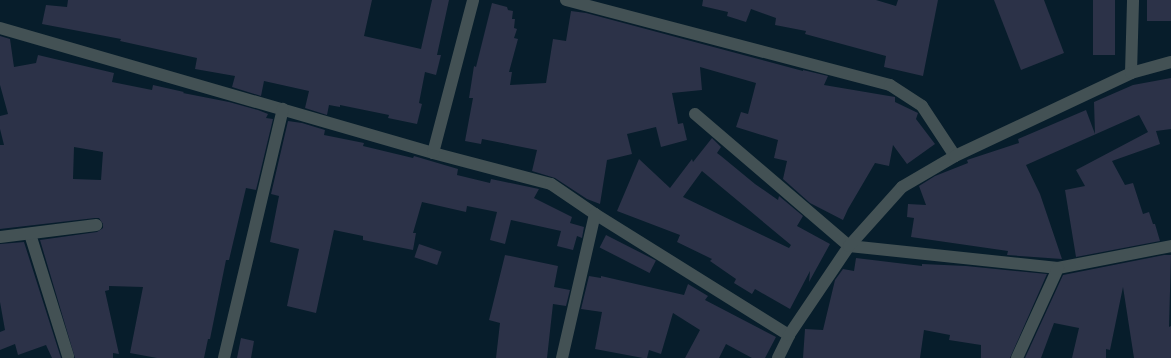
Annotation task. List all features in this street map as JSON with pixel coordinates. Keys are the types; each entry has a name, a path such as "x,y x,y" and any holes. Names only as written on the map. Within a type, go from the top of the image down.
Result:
{"street":[{"path":"433,153 473,0"},
{"path":"566,0 890,85 922,106 955,156"},
{"path":"1131,73 1133,0"},
{"path":"0,28 433,153 551,184 595,214 789,335"},
{"path":"778,358 789,335 849,246 902,186 955,156 1131,73 1171,62"},
{"path":"224,358 283,109"},
{"path":"695,114 849,246 1058,268 1171,246"},
{"path":"562,358 595,214"},
{"path":"0,237 96,225"},
{"path":"30,234 68,356"},
{"path":"1017,358 1058,268"}],"building":[{"path":"68,0 372,0 364,36 421,49 432,0 449,0 437,55 441,55 436,75 425,72 419,103 422,104 417,124 388,118 389,115 340,105 340,107 329,105 327,115 305,108 309,91 264,81 261,96 232,87 235,76 195,69 197,58 120,41 121,39 42,24 46,5 67,7"},
{"path":"703,0 876,0 896,6 898,0 938,0 923,76 884,67 886,56 805,34 806,31 775,25 776,18 751,9 746,22 727,16 728,12 702,6"},
{"path":"994,0 1044,0 1064,53 1021,70"},
{"path":"1093,0 1115,0 1115,55 1093,55"},
{"path":"1147,0 1171,0 1171,21 1147,21"},
{"path":"492,3 507,7 508,10 513,11 512,19 515,19 514,28 517,29 514,38 518,39 509,72 512,72 510,85 546,83 553,39 566,41 571,11 586,13 803,71 828,76 824,85 895,97 895,102 918,113 916,119 935,144 907,164 893,145 889,166 875,163 843,220 810,203 783,179 787,161 774,158 778,140 736,127 741,112 748,114 756,83 700,67 702,90 672,93 678,124 683,123 687,140 661,147 656,127 627,134 632,154 607,160 600,204 587,199 555,178 532,171 537,150 482,139 481,144 465,141 473,98 469,98 474,66 476,67"},
{"path":"0,36 10,39 14,67 36,63 38,55 114,73 112,82 152,90 153,85 184,92 183,93 229,102 258,110 268,114 266,118 273,119 256,190 246,188 229,260 226,260 210,339 208,339 204,358 157,358 130,353 143,287 109,286 109,290 105,291 119,354 113,353 113,358 75,358 40,240 97,232 103,228 103,224 99,218 95,218 0,229 0,145 4,145 0,129 0,116 8,114 0,85","holes":["74,147 103,152 101,180 73,179"]},
{"path":"1171,78 1171,129 1156,131 1160,144 1112,161 1125,185 1133,183 1143,214 1149,212 1153,224 1155,224 1160,241 1076,257 1065,190 1085,186 1076,170 1148,132 1139,115 1026,165 1040,194 1062,259 1007,255 1008,251 911,237 914,218 907,217 908,204 926,205 919,186 935,176 968,163 967,160 1019,143 1018,139 1086,110 1095,134 1094,102 1133,85"},
{"path":"288,121 302,123 325,130 324,135 364,143 363,146 413,158 414,156 458,169 457,175 490,183 491,179 539,189 534,198 572,217 570,223 584,227 582,238 577,236 573,250 557,246 561,231 511,220 505,244 490,240 497,212 467,206 466,212 422,202 413,233 416,233 413,250 363,240 363,236 334,230 316,313 287,306 299,249 270,242 279,196 271,194"},
{"path":"712,138 721,147 717,153 755,184 778,200 779,196 803,216 797,226 830,244 809,282 810,271 790,309 755,289 752,294 734,283 736,279 710,261 712,259 677,242 680,235 617,211 639,159 670,188 692,159 693,162","holes":["702,171 791,245 789,248 683,197"]},
{"path":"606,235 656,260 650,273 600,247"},
{"path":"24,242 61,358 52,358 46,345 18,355 15,344 0,350 0,332 5,330 0,302 0,244"},
{"path":"419,244 442,252 437,265 414,257"},
{"path":"505,255 558,266 554,287 570,290 566,306 553,304 547,358 496,358 500,323 489,320"},
{"path":"1164,255 1171,255 1169,327 1171,326 1171,358 1134,358 1123,287 1110,350 1106,349 1106,358 1072,358 1079,328 1054,323 1041,358 1025,358 1063,275"},
{"path":"856,258 922,266 922,264 966,266 1047,274 1010,358 981,358 981,345 949,340 950,335 924,330 920,358 803,358 805,329 823,330 835,280 843,269 854,271"},
{"path":"589,276 601,278 601,276 684,295 688,284 708,296 705,300 776,337 765,358 752,358 726,344 719,358 685,358 700,330 673,313 661,354 649,350 647,358 643,358 595,349 602,312 581,309"},
{"path":"241,338 254,341 251,358 237,358"}]}
